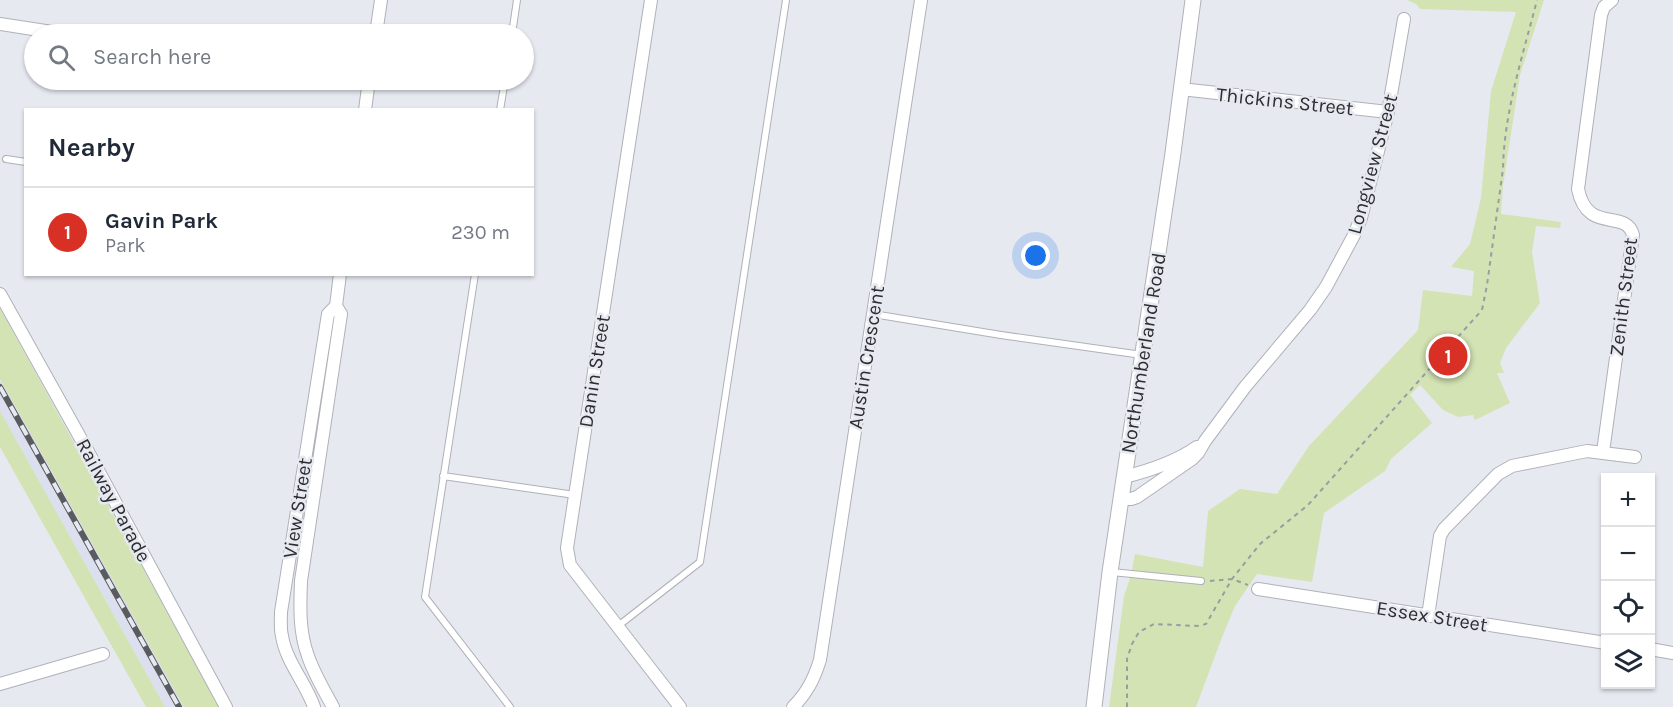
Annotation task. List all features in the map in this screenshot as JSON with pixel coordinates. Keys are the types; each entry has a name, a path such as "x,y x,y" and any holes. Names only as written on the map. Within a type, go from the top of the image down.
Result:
{"street":[{"path":"377,24 381,0"},
{"name":"Danin Street","path":"651,0 567,548 570,565 680,707"},
{"name":"Austin Crescent","path":"793,707 812,683 820,660 921,0"},
{"name":"Northumberland Road","path":"1094,707 1110,572 1193,0"},
{"name":"Zenith Street","path":"1603,452 1633,235 1628,225 1623,222 1605,219 1590,213 1579,198 1578,189 1601,15 1604,7 1612,0"},
{"name":"Longview Street","path":"1121,499 1137,497 1198,453 1245,387 1310,310 1326,287 1361,218 1388,112 1404,19"},
{"path":"0,24 24,28"},
{"name":"Thickins Street","path":"1181,89 1388,112"},
{"path":"365,108 366,90"},
{"name":"View Street","path":"314,707 286,650 282,637 281,612 328,314 336,306 340,276"},
{"name":"Railway Parade","path":"0,294 226,707"},
{"name":"View Street","path":"333,707 307,655 301,630 300,607 301,581 341,314 336,306"},
{"name":"Longview Street","path":"1124,477 1143,472 1184,454 1205,441"},
{"path":"1428,616 1440,536 1444,529 1498,474 1512,466 1587,451 1635,457"},
{"name":"Essex Street","path":"1258,590 1601,642"},
{"path":"1655,650 1673,653"},
{"path":"0,684 103,654"}],"lane":[{"path":"514,24 518,0"},
{"path":"617,626 700,562 786,0"},
{"path":"500,108 503,90"},
{"path":"6,159 24,162"},
{"path":"475,276 425,597 510,707"},
{"path":"873,314 1143,355"},
{"path":"443,476 575,495"},
{"path":"1110,572 1201,581"}],"path":[{"path":"1127,707 1127,659 1139,632 1154,624 1197,626 1206,624 1232,579 1260,544 1308,505 1482,310 1503,169 1503,150 1537,0"},
{"path":"1201,581 1232,579 1258,590"}],"shaded area":[{"path":"0,379 184,707 165,707 0,411"}],"green space":[{"path":"1407,0 1544,0 1520,75 1503,186 1501,214 1561,222 1560,228 1536,226 1532,252 1540,303 1506,348 1500,363 1504,373 1497,373 1510,403 1475,420 1473,415 1458,417 1443,410 1420,385 1410,395 1432,423 1391,459 1385,471 1324,513 1312,582 1257,574 1235,606 1196,707 1109,707 1124,596 1135,554 1203,567 1208,511 1240,489 1277,494 1309,446 1418,330 1423,290 1472,296 1474,271 1451,267 1470,244 1481,198 1491,91 1516,12 1420,9 1416,4"},
{"path":"0,308 219,707 184,707 0,379"},
{"path":"0,411 165,707 146,707 0,447"}],"railway":[{"path":"0,387 179,707"}],"place":[{"name":"Gavin Park","path":"1448,356"}]}
